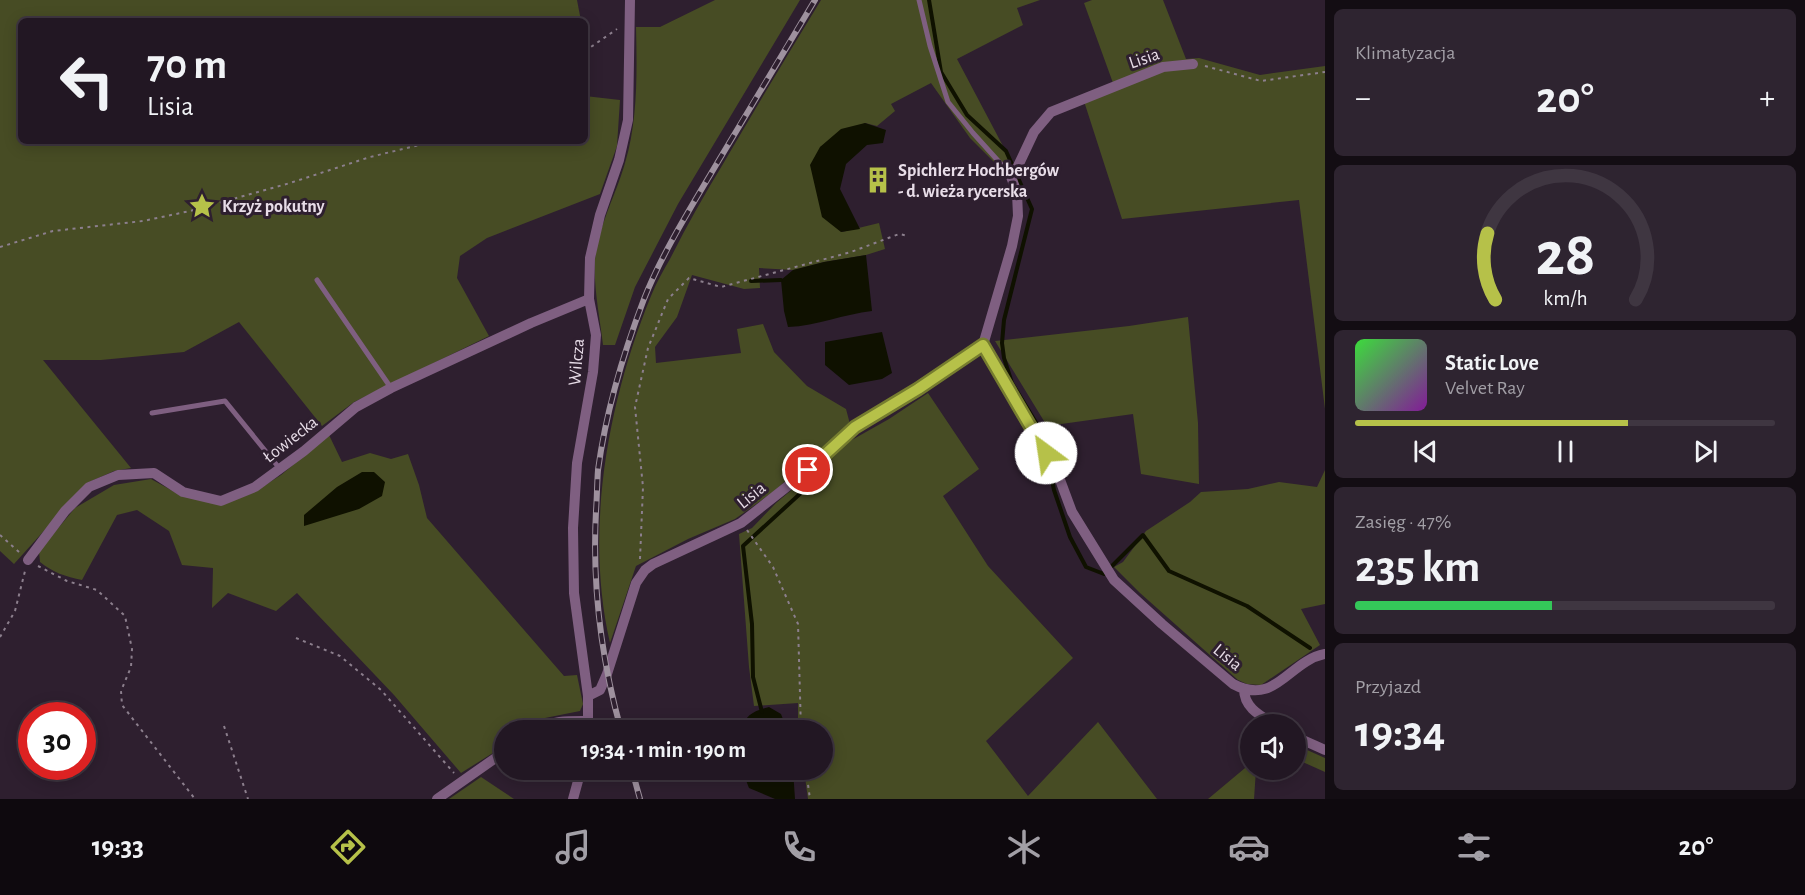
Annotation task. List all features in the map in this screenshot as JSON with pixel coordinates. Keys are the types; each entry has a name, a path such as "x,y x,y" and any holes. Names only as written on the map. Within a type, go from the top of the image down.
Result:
{"street":[{"name":"Wilcza","path":"588,720 588,696 574,593 573,544 578,463 594,372 596,335 590,299 590,258 594,237 619,160 628,120 630,0"},
{"name":"Lisia","path":"1010,174 1017,168 1034,132 1051,112 1163,67 1193,64"},
{"path":"983,345 1012,246 1018,216 1017,193 1010,174"},
{"name":"Łowiecka","path":"28,560 65,511 89,487 118,475 154,473 183,492 221,501 255,487 356,407 391,388 531,323 590,299"},
{"name":"Lisia","path":"645,570 653,564 741,523 808,470 855,427 918,389 983,345 1056,468 1072,512 1114,580 1233,684 1244,690 1247,703 1258,714"},
{"path":"588,696 600,690 636,583 645,570"},
{"path":"1244,690 1262,691 1274,686 1316,656 1325,654"},
{"path":"1306,741 1325,750"},
{"path":"437,799 494,759"},
{"path":"573,799 578,780"}],"lane":[{"path":"919,0 930,46 948,102 1010,174"},
{"path":"317,280 391,388"},
{"path":"152,413 225,401 280,469"}],"path":[{"path":"588,49 630,20"},
{"path":"1193,64 1261,81 1325,72"},
{"path":"0,247 52,231 143,220 190,211 290,183 370,157 424,144"},
{"path":"645,570 640,562 643,487 635,407 648,348 668,299 688,278 721,287 851,252 899,234 909,236"},
{"path":"750,534 773,567 798,624 801,720"},
{"path":"0,535 28,560 66,581 96,591 125,616 132,649 131,666 121,691 122,705 195,799"},
{"path":"0,637 15,611 28,560"},
{"path":"296,638 340,656 381,690 461,782"},
{"path":"224,726 248,799"},
{"path":"807,780 810,799"}],"green space":[{"path":"0,0 577,0 580,18 18,18 18,144 588,144 588,96 620,100 617,146 600,194 487,238 460,256 457,278 489,336 354,402 322,426 239,322 184,352 101,360 43,360 131,468 114,471 87,483 14,564 0,551"},
{"path":"715,0 800,0 678,204 635,287 615,345 603,345 596,291 595,259 600,234 629,147 634,113 636,27 660,27"},
{"path":"821,0 1040,0 1017,8 1023,25 957,59 1013,165 1004,161 998,166 970,138 931,83 891,104 895,111 877,126 865,123 820,147 842,232 879,223 885,249 793,270 759,268 760,288 744,289 692,275 677,317 655,347 656,363 741,353 737,329 763,324 774,352 807,386 846,409 850,424 773,492 735,519 688,539 636,566 610,643 599,556 600,511 612,422 636,336 655,286 689,223"},
{"path":"1092,0 1163,0 1186,59 1199,58 1260,75 1325,66 1325,409 1299,200 1122,219 1082,95 1113,83 1084,3"},
{"path":"1188,317 1198,423 1199,484 1141,474 1133,414 1047,426 995,341 1129,326"},
{"path":"928,393 979,469 943,496 988,566 1073,658 986,741 1028,796 1098,722 1157,799 808,799 805,780 833,780 833,720 798,720 798,703 754,706 739,534 752,528 776,503 850,441"},
{"path":"329,435 342,462 370,453 391,459 408,454 427,518 564,676 577,675 583,704 580,711 542,720 494,720 494,752 461,773 394,695 297,593 276,611 228,593 212,608 213,568 182,565 169,531 137,510 117,515 82,580 60,574 40,562 39,551 75,508 114,485 151,479 180,495 217,504 256,491 281,475"},
{"path":"1325,470 1325,604 1301,609 1320,645 1261,685 1247,684 1238,680 1114,567 1123,562 1146,531 1201,492 1248,489 1279,482 1317,487"},
{"path":"1306,749 1325,758 1325,772 1306,763"},
{"path":"1240,772 1240,780 1255,780 1254,799 1208,799"},
{"path":"481,777 514,799 449,799"}],"shaded area":[{"path":"865,123 886,130 883,143 867,145 846,164 840,189 860,229 841,232 822,217 810,165 820,147 841,129"},
{"path":"866,255 872,311 788,327 781,280 793,270"},
{"path":"882,332 892,373 882,379 849,385 825,365 825,342"},
{"path":"362,472 374,472 385,482 382,496 359,509 304,526 304,515 337,487"},
{"path":"769,707 781,714 783,720 745,720 759,710"},
{"path":"746,780 794,780 795,799 775,799 749,788"}],"waterway":[{"path":"929,0 941,72 967,115 1006,151 1032,209 1004,320 1002,343 1012,383 1043,434 1045,444"},
{"path":"751,281 781,280"},
{"path":"1049,466 1054,490 1070,537 1086,567 1104,574 1143,535 1169,571 1247,606 1310,648"},
{"path":"762,712 753,677 752,624 743,546 802,492"}],"railway":[{"path":"618,720 603,649 595,566 598,470 616,383 644,299 669,246 815,0"},
{"path":"635,780 640,799"}],"place":[{"name":"Spichlerz Hochbergów - d. wieża rycerska","path":"878,180"},
{"name":"Krzyż pokutny","path":"202,206"}],"route":[{"path":"808,470 855,427 918,389 983,345 1046,453"}]}
